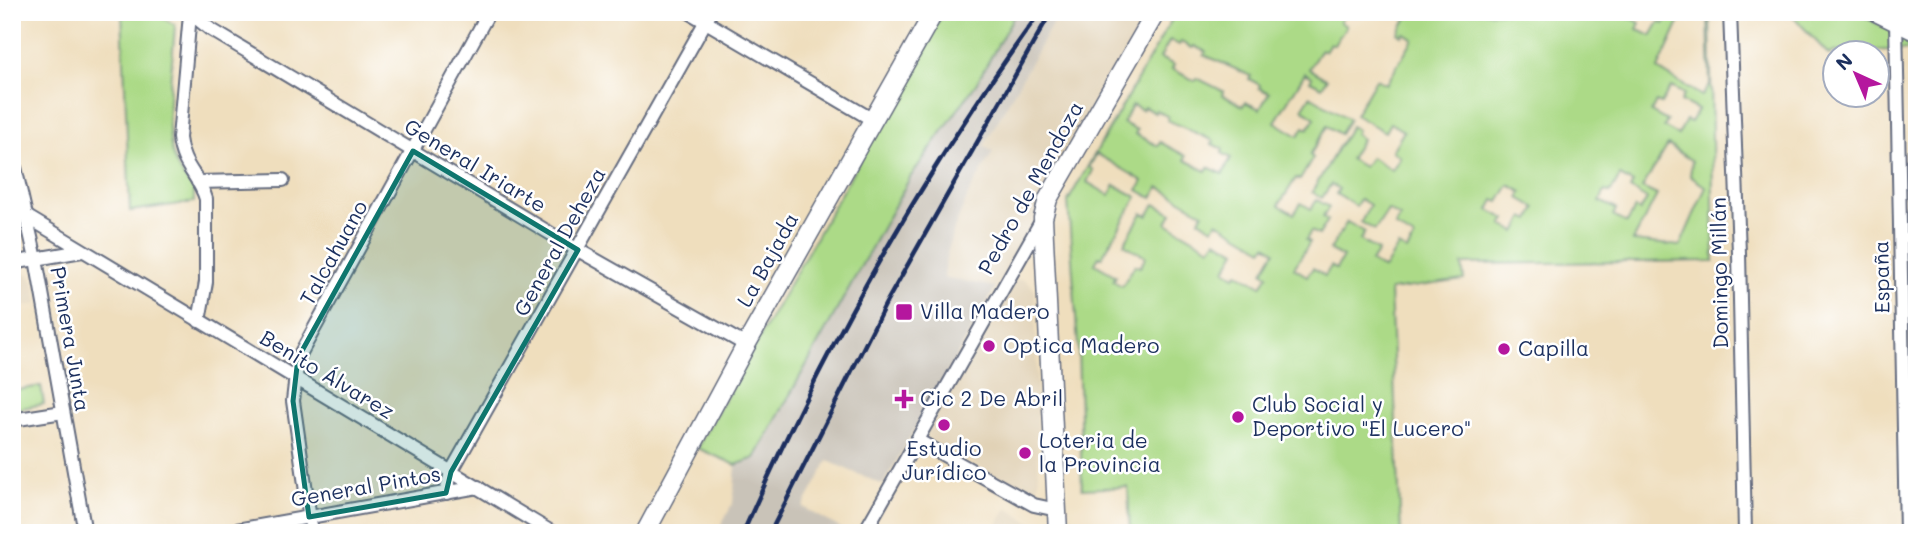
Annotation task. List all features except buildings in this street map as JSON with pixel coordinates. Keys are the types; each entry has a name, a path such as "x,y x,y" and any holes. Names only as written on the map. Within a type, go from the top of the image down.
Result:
{"street":[{"name":"Talcahuano","path":"312,533 293,401 298,358 489,12"},
{"path":"689,12 708,17 873,120"},
{"name":"La Bajada","path":"645,533 746,345 934,12"},
{"name":"Pedro de Mendoza","path":"863,533 1043,218 1048,200 1156,12"},
{"name":"Domingo Millán","path":"1730,12 1739,239 1745,533"},
{"path":"1876,12 1917,32"},
{"name":"General Iriarte","path":"189,13 210,29 578,250 746,345"},
{"path":"189,13 179,138 181,154 189,171 203,189 206,200 206,282 199,321"},
{"name":"General Deheza","path":"446,493 451,472 708,17"},
{"name":"España","path":"1896,21 1906,533"},
{"name":"Primera Junta","path":"12,154 36,259 85,533"},
{"path":"198,181 283,180"},
{"name":"Benito Álvarez","path":"26,216 553,533"},
{"path":"1043,218 1058,533"},
{"path":"12,263 82,251"},
{"path":"12,420 63,412"},
{"path":"918,440 1034,505 1057,510"},
{"name":"General Pintos","path":"220,533 478,487"}],"highlighted area":[{"path":"413,151 578,250 451,472 446,493 309,517 293,401 298,358"}],"shaded area":[{"path":"1016,12 1059,12 984,146 993,152 969,193 954,229 944,278 996,287 883,485 828,461 803,507 849,533 717,533 733,503 736,465 755,457 911,176 976,84"},
{"path":"1059,12 1149,12 996,287 944,278 954,229 969,193 992,152 984,147"},
{"path":"27,273 34,281 38,304 12,308 12,274"},
{"path":"1023,279 1035,291 1039,481 1037,487 1026,492 932,442 926,434 1010,285"},
{"path":"1007,508 1033,524 1039,533 993,533"}],"green space":[{"path":"122,12 153,12 175,25 169,131 175,162 194,189 194,202 130,211"},
{"path":"943,12 1016,12 976,84 911,176 755,458 736,465 697,448"},
{"path":"1176,12 1346,12 1340,22 1346,26 1334,45 1330,43 1325,51 1321,49 1309,69 1327,79 1322,87 1310,81 1312,77 1305,73 1275,122 1298,136 1304,127 1308,129 1315,118 1302,109 1310,96 1349,119 1340,134 1327,126 1310,155 1313,158 1300,180 1296,178 1279,205 1294,214 1301,203 1311,209 1317,200 1329,207 1323,217 1328,220 1319,235 1311,231 1306,240 1310,242 1294,268 1307,276 1313,268 1325,276 1331,266 1336,269 1343,257 1330,250 1347,222 1365,232 1360,240 1378,251 1371,262 1384,269 1398,246 1407,251 1414,238 1395,226 1400,217 1388,210 1375,230 1361,222 1370,205 1360,199 1356,206 1336,194 1339,189 1331,184 1322,198 1312,192 1351,126 1357,130 1355,134 1362,139 1350,159 1364,167 1371,157 1392,170 1400,157 1392,151 1404,131 1390,123 1385,132 1355,115 1376,79 1386,84 1413,39 1404,33 1402,36 1398,33 1407,18 1397,12 1625,12 1624,14 1640,23 1637,29 1651,36 1659,22 1664,24 1671,12 1684,12 1658,69 1702,96 1710,84 1710,12 1714,261 1462,264 1464,280 1390,290 1401,533 1130,533 1128,487 1082,489 1078,346 1068,201","holes":["1170,40 1179,45 1181,42 1192,48 1194,46 1206,52 1204,55 1251,76 1249,79 1269,93 1260,109 1245,102 1243,106 1222,95 1223,91 1172,69 1174,65 1160,58","1671,87 1684,94 1681,101 1698,110 1691,122 1686,120 1678,135 1664,127 1667,121 1651,112 1656,102 1661,104","1132,105 1155,113 1156,110 1168,117 1167,120 1214,141 1212,144 1223,149 1222,153 1231,158 1223,174 1208,167 1206,171 1160,142 1158,146 1135,134 1137,130 1123,123","1668,145 1692,161 1690,176 1706,187 1680,246 1633,241 1657,195 1642,188","1097,154 1143,181 1138,190 1152,198 1159,187 1203,213 1199,220 1213,228 1217,222 1263,249 1266,245 1275,251 1263,272 1268,275 1261,286 1238,273 1235,276 1225,270 1236,251 1216,240 1210,248 1167,223 1172,213 1155,204 1148,216 1142,213 1124,244 1146,257 1140,267 1135,265 1122,286 1113,281 1116,276 1095,264 1099,256 1102,257 1137,197 1115,185 1109,195 1087,182 1093,170 1089,167","1620,176 1633,183 1630,189 1647,199 1640,211 1635,208 1627,223 1613,216 1616,209 1600,201 1605,191 1610,193","1509,185 1522,192 1519,198 1536,208 1530,220 1524,217 1516,232 1502,225 1506,219 1489,210 1494,200 1499,202"]},
{"path":"1789,12 1855,12 1917,43 1917,49 1890,50 1890,38 1820,38 1820,45"},
{"path":"41,386 44,404 12,410 12,391"}],"railway":[{"path":"743,533 807,397 878,264 955,136 1040,12"},
{"path":"770,533 886,303 1051,12"}],"place":[{"name":"Villa Madero","path":"904,312"},
{"name":"Optica Madero","path":"989,346"},
{"name":"Capilla","path":"1504,349"},
{"name":"Cic 2 De Abril","path":"904,399"},
{"name":"Club Social y Deportivo \"El Lucero\"","path":"1238,417"},
{"name":"Estudio Jurídico","path":"944,425"},
{"name":"Loteria de la Provincia","path":"1025,453"}]}
